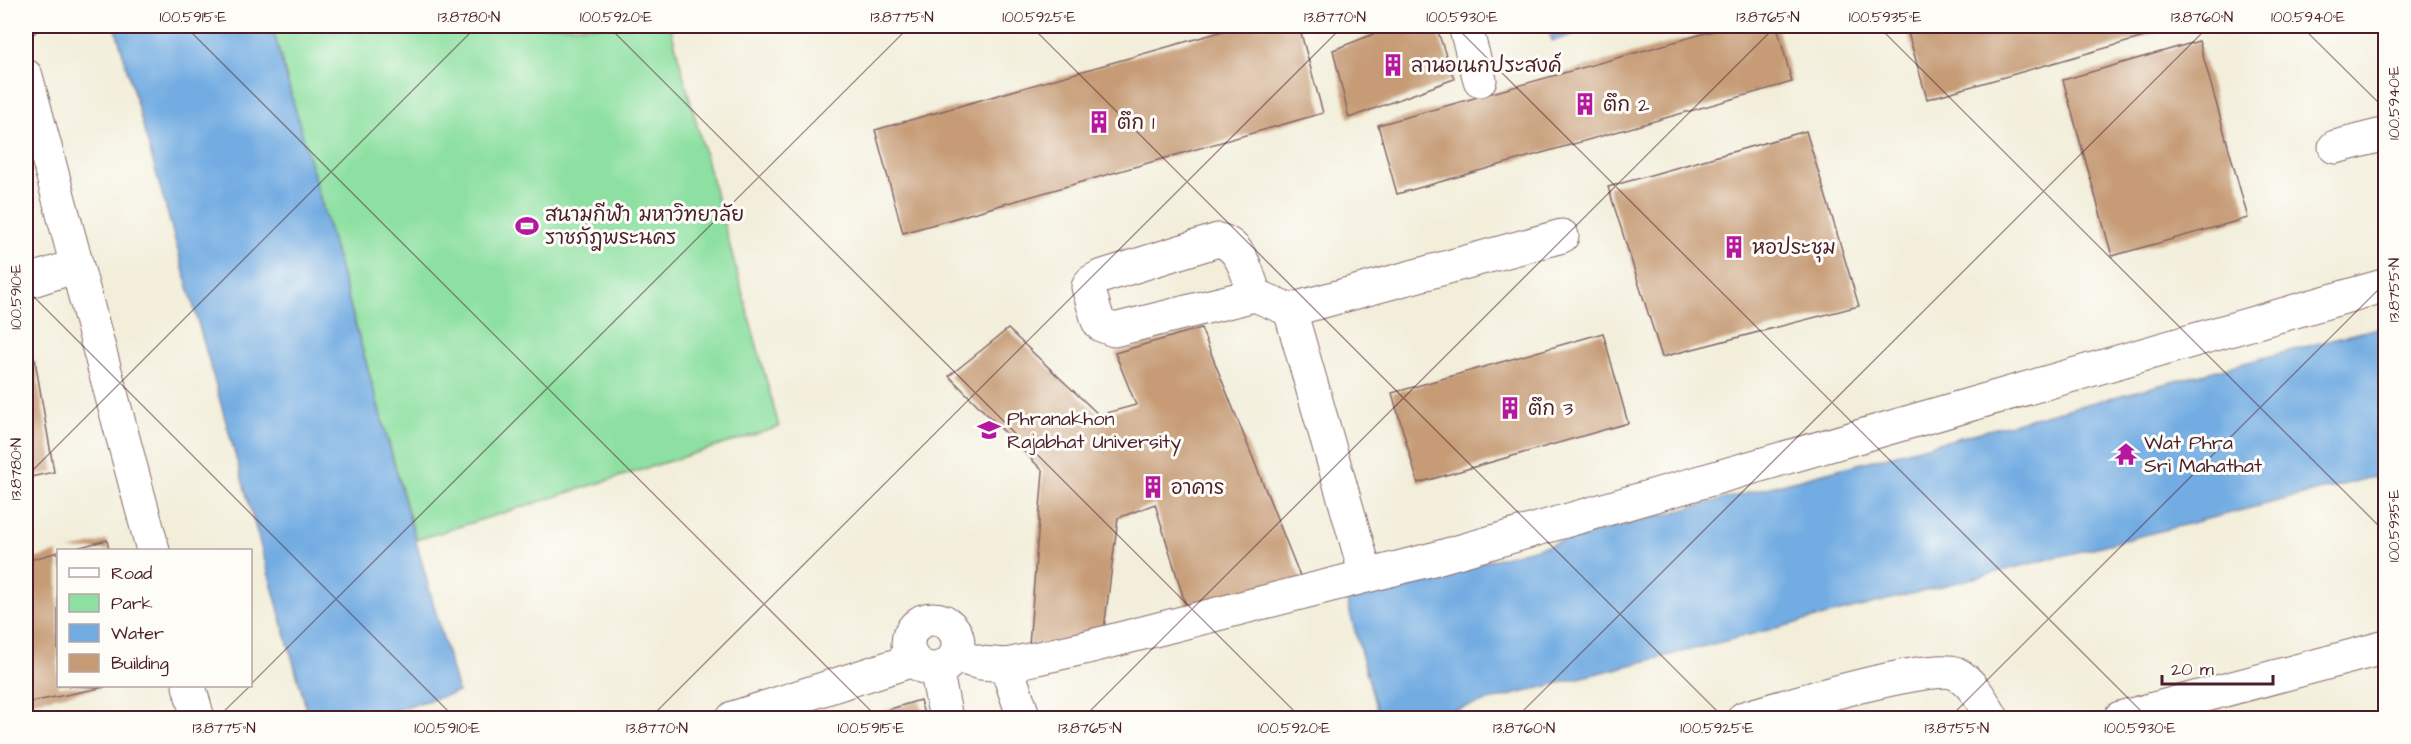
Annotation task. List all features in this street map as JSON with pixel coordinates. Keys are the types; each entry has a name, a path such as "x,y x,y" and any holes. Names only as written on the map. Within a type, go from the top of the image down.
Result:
{"street":[{"path":"1465,26 1480,80"},
{"path":"26,76 153,549"},
{"path":"2335,147 2385,134"},
{"path":"1255,295 1290,310 1562,236"},
{"path":"26,282 76,266"},
{"path":"733,718 935,661 1006,665 1084,648 1432,559 2385,285"},
{"path":"1290,310 1366,575"},
{"path":"2120,718 2385,647"},
{"path":"935,661 946,718"},
{"path":"1006,665 1024,718"},
{"path":"1744,718 1894,678 1944,670 1957,674 1968,684 1981,699 1992,718"},
{"path":"189,687 198,718"}],"green space":[{"name":"สนามกีฬา มหาวิทยาลัย ราชภัฎพระนคร","path":"272,26 670,26 779,427 416,540"}],"water":[{"path":"115,26 272,26 458,692 366,718 309,718"},
{"path":"1548,26 1601,26 1552,41"},
{"path":"2385,326 2385,474 1421,718 1379,718 1346,598"}],"building":[{"name":"ตึก 1","path":"1241,26 1299,26 1323,113 903,233 875,130"},
{"name":"ลานอเนกประสงค์","path":"1394,26 1436,26 1454,79 1349,118 1333,50"},
{"name":"ตึก 2","path":"1731,26 1777,26 1792,82 1397,194 1378,125"},
{"path":"1906,26 2183,26 1927,99"},
{"path":"2199,41 2248,218 2112,256 2063,80"},
{"name":"หอประชุม","path":"1806,131 1859,306 1662,357 1608,187"},
{"name":"อาคาร","path":"1201,328 1302,581 1188,613 1155,504 1118,518 1103,637 1029,645 1043,471 949,376 1008,329 1099,415 1136,405 1115,353"},
{"name":"ตึก 3","path":"1603,333 1628,423 1418,483 1392,393"},
{"path":"35,360 54,472 26,478 26,363"},
{"path":"107,540 109,549 73,549"},
{"path":"57,552 57,687 105,687 26,703 26,561"},
{"path":"920,700 925,718 861,718"}],"place":[{"name":"ลานอเนกประสงค์","path":"1393,65"},
{"name":"ตึก 2","path":"1585,104"},
{"name":"ตึก 1","path":"1099,122"},
{"name":"สนามกีฬา มหาวิทยาลัย ราชภัฎพระนคร","path":"527,226"},
{"name":"หอประชุม","path":"1734,247"},
{"name":"ตึก 3","path":"1510,408"},
{"name":"Phranakhon Rajabhat University","path":"989,430"},
{"name":"Wat Phra Sri Mahathat","path":"2126,454"},
{"name":"อาคาร","path":"1153,487"}]}
